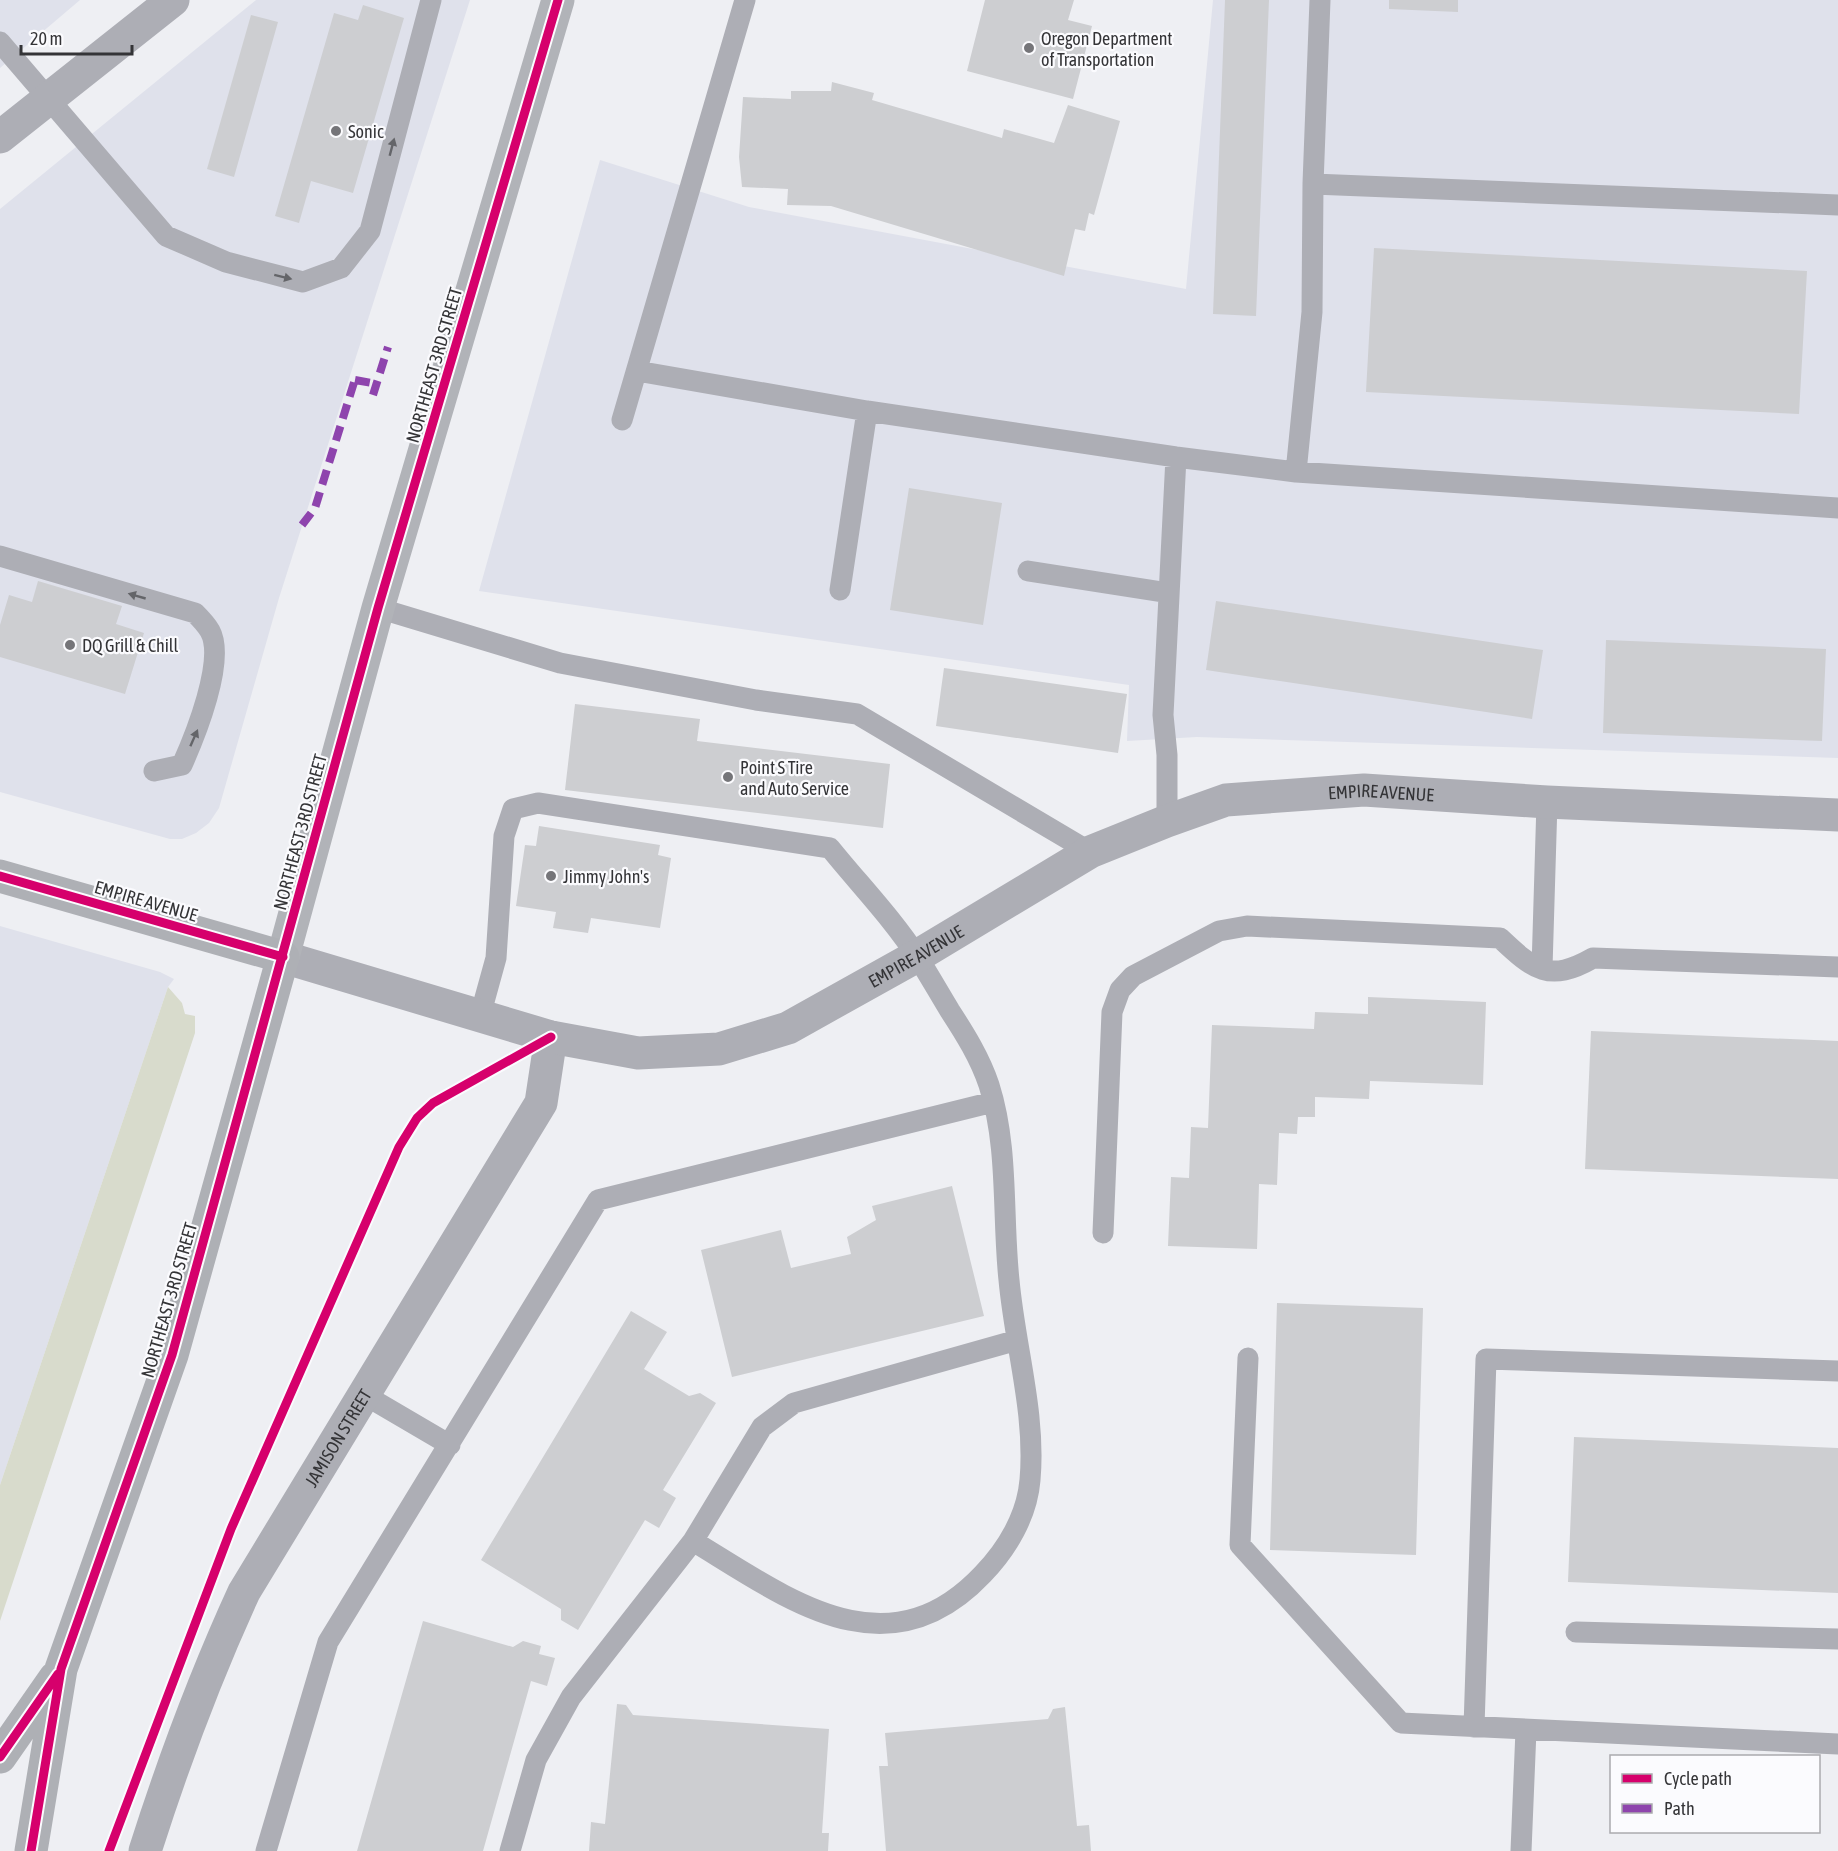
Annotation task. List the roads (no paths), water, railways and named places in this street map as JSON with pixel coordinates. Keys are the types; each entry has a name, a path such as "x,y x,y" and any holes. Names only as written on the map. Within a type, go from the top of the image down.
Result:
{"highway":[{"name":"EMPIRE AVENUE","path":"0,876 283,957"},
{"name":"NORTHEAST 3RD STREET","path":"61,1669 172,1355 283,957"},
{"path":"0,1758 61,1669"},
{"path":"31,1851 61,1669"}],"main road":[{"name":"NORTHEAST 3RD STREET","path":"283,957 378,608 558,0"}],"street":[{"path":"0,137 173,0"},
{"name":"EMPIRE AVENUE","path":"283,957 551,1037 638,1053 720,1049 788,1028 917,956 1089,852 1167,820 1226,800 1364,790 1547,802 1838,815"},
{"name":"JAMISON STREET","path":"144,1851 197,1700 244,1593 541,1103 551,1037"}],"lane":[{"path":"0,42 51,98 166,236 226,262 303,282 341,268 370,231 431,0"},
{"path":"622,420 745,0"},
{"path":"1296,472 1312,312 1313,184 1320,0"},
{"path":"1313,184 1838,205"},
{"path":"637,371 867,411 1176,457 1296,472 1838,508"},
{"path":"840,590 867,411"},
{"path":"1167,820 1167,755 1163,716 1176,457"},
{"path":"0,556 195,613 211,632 214,663 199,727 182,765 154,771"},
{"path":"1028,571 1169,593"},
{"path":"378,608 560,663 756,700 857,714 1089,852"},
{"path":"1542,968 1547,802"},
{"path":"480,1016 496,958 504,836 513,809 538,803 830,848 917,956 973,1048 989,1085 1001,1138 1008,1279 1028,1402 1030,1482 1018,1526 997,1559 964,1594 926,1615 885,1624 849,1622 792,1602 693,1541"},
{"path":"1103,1233 1112,1012 1120,990 1134,976 1219,931 1247,926 1500,938 1525,961 1549,972 1571,971 1593,958 1838,967"},
{"path":"266,1851 328,1642 598,1200 993,1102"},
{"path":"510,1851 536,1760 571,1697 693,1541 762,1427 794,1403 1017,1340"},
{"path":"1248,1358 1240,1545 1401,1723 1838,1744"},
{"path":"1474,1727 1485,1359 1838,1371"},
{"path":"363,1394 450,1444"},
{"path":"1576,1632 1838,1639"},
{"path":"1521,1851 1526,1730"}],"place":[{"name":"Oregon Department of Transportation","path":"1029,48"},
{"name":"Sonic","path":"336,131"},
{"name":"DQ Grill & Chill","path":"70,645"},
{"name":"Point S Tire and Auto Service","path":"728,777"},
{"name":"Jimmy John's","path":"551,876"}]}
